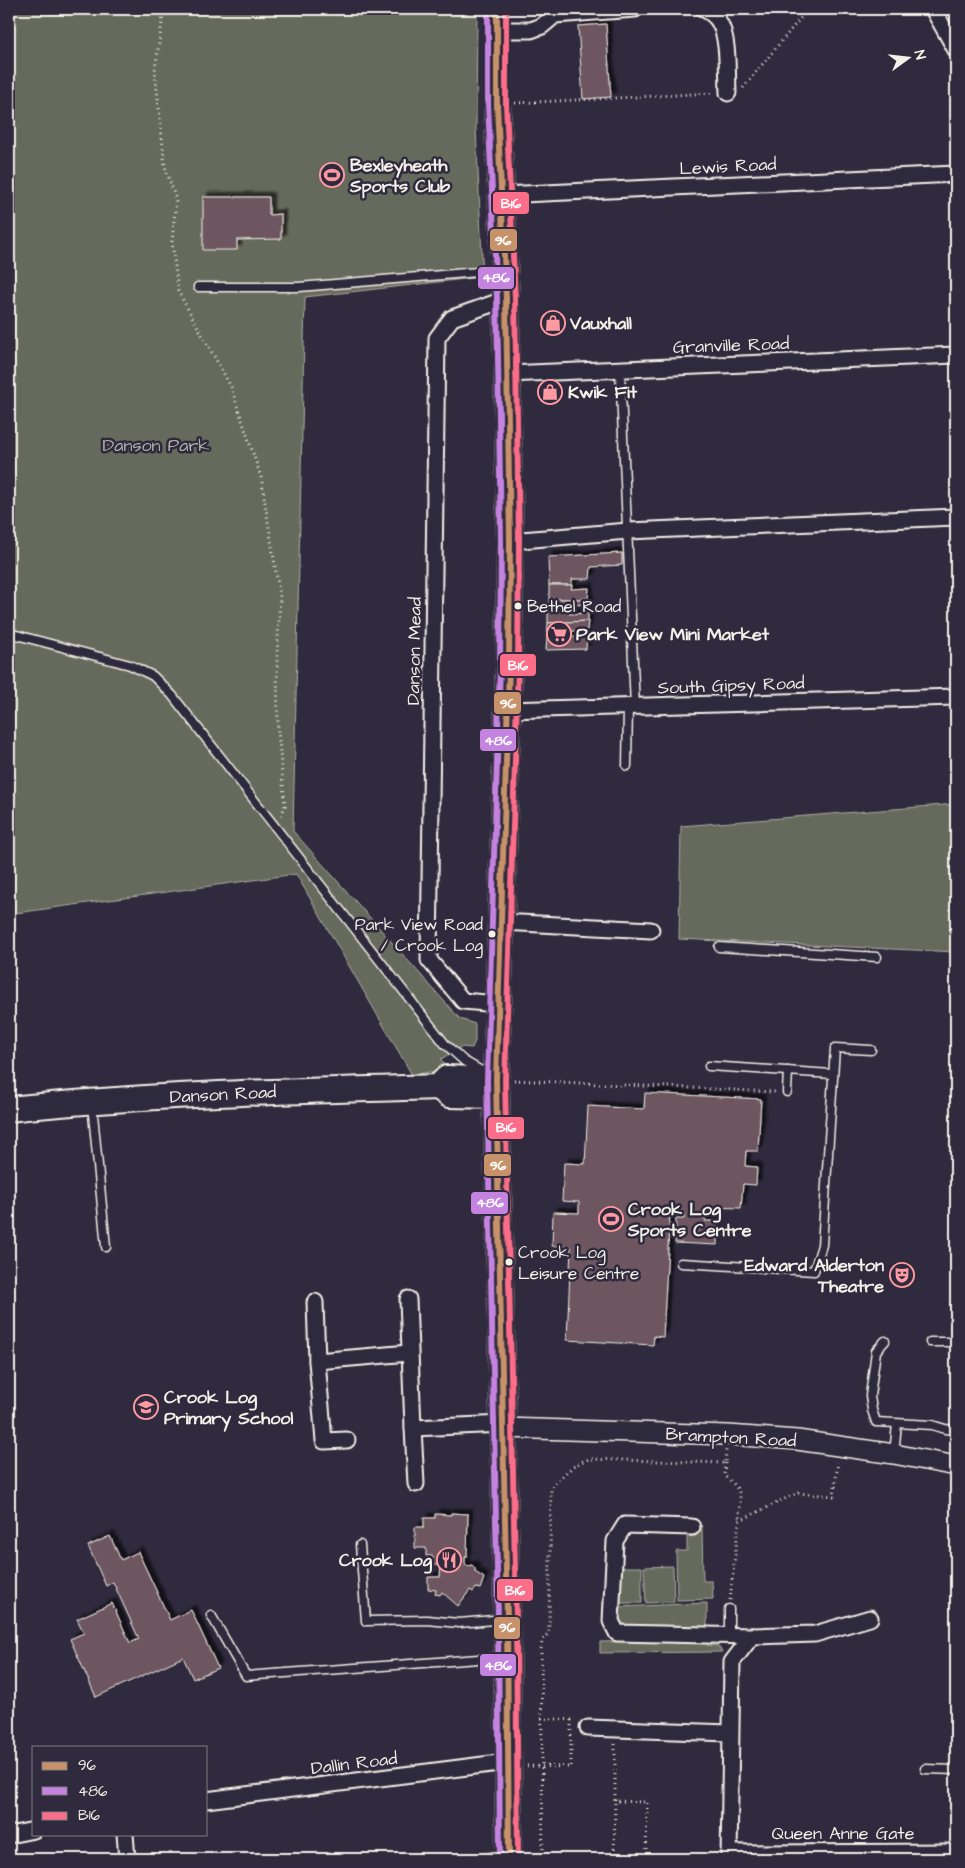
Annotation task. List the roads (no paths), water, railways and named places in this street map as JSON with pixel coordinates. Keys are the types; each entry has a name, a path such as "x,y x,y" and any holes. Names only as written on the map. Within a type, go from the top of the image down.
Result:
{"main road":[{"path":"497,19 497,104 508,374 510,541 509,666 497,1004 496,1088 508,1657 515,1764 509,1857"},
{"name":"Danson Road","path":"9,1110 92,1102 261,1091 438,1087 447,1078 496,1088"}],"street":[{"path":"497,19 531,30 542,26 555,15 635,9"},
{"path":"704,9 716,18 724,32 728,93"},
{"path":"933,9 956,50"},
{"name":"Lewis Road","path":"501,195 956,174"},
{"name":"Danson Mead","path":"497,1004 463,1001 429,960 429,901 437,338 452,318 506,298"},
{"name":"Granville Road","path":"508,374 956,355"},
{"path":"510,541 628,531 956,517"},
{"name":"South Gipsy Road","path":"507,710 956,697"},
{"path":"500,922 651,930"},
{"path":"408,1299 416,1484"},
{"path":"315,1302 317,1361 324,1442 347,1440"},
{"path":"317,1361 409,1353"},
{"path":"413,1428 504,1426"},
{"name":"Brampton Road","path":"504,1426 728,1435 797,1440 894,1454 956,1466"},
{"path":"692,1527 624,1525 615,1541 611,1621 618,1633 752,1636 815,1634 870,1618"},
{"path":"729,1856 732,1662 752,1636"},
{"path":"588,1728 730,1733"},
{"name":"Dallin Road","path":"208,1800 515,1764"},
{"path":"9,1835 32,1830"},
{"path":"125,1836 127,1859"},
{"name":"Queen Anne Gate","path":"729,1856 832,1856 956,1852"}],"lane":[{"path":"198,288 299,288 505,270"},
{"path":"620,369 628,531 631,707 627,766"},
{"path":"9,633 130,665 153,676 172,695 445,1044 496,1088"},
{"path":"719,947 877,957"},
{"path":"681,1263 814,1271 822,1245 835,1048 871,1050"},
{"path":"709,1066 832,1074"},
{"path":"787,1092 788,1071"},
{"path":"92,1102 106,1246"},
{"path":"885,1341 876,1351 870,1396 876,1422 932,1425 956,1430"},
{"path":"930,1342 956,1342"},
{"path":"894,1454 896,1424"},
{"path":"360,1546 366,1622 428,1620 460,1623 507,1619"},
{"path":"729,1609 729,1635"},
{"path":"212,1615 246,1676 508,1657"},
{"path":"925,1769 956,1770"},
{"path":"483,1859 509,1857"}],"place":[{"name":"Bexleyheath Sports Club","path":"332,175"},
{"name":"Vauxhall","path":"553,323"},
{"name":"Kwik Fit","path":"550,392"},
{"name":"Bethel Road","path":"518,606"},
{"name":"Park View Mini Market","path":"559,634"},
{"name":"Park View Road / Crook Log","path":"492,934"},
{"name":"Crook Log Sports Centre","path":"611,1219"},
{"name":"Crook Log Leisure Centre","path":"509,1262"},
{"name":"Edward Alderton Theatre","path":"902,1275"},
{"name":"Crook Log Primary School","path":"146,1407"},
{"name":"Crook Log","path":"449,1560"}],"park label":[{"name":"Danson Park","path":"156,445"}]}
